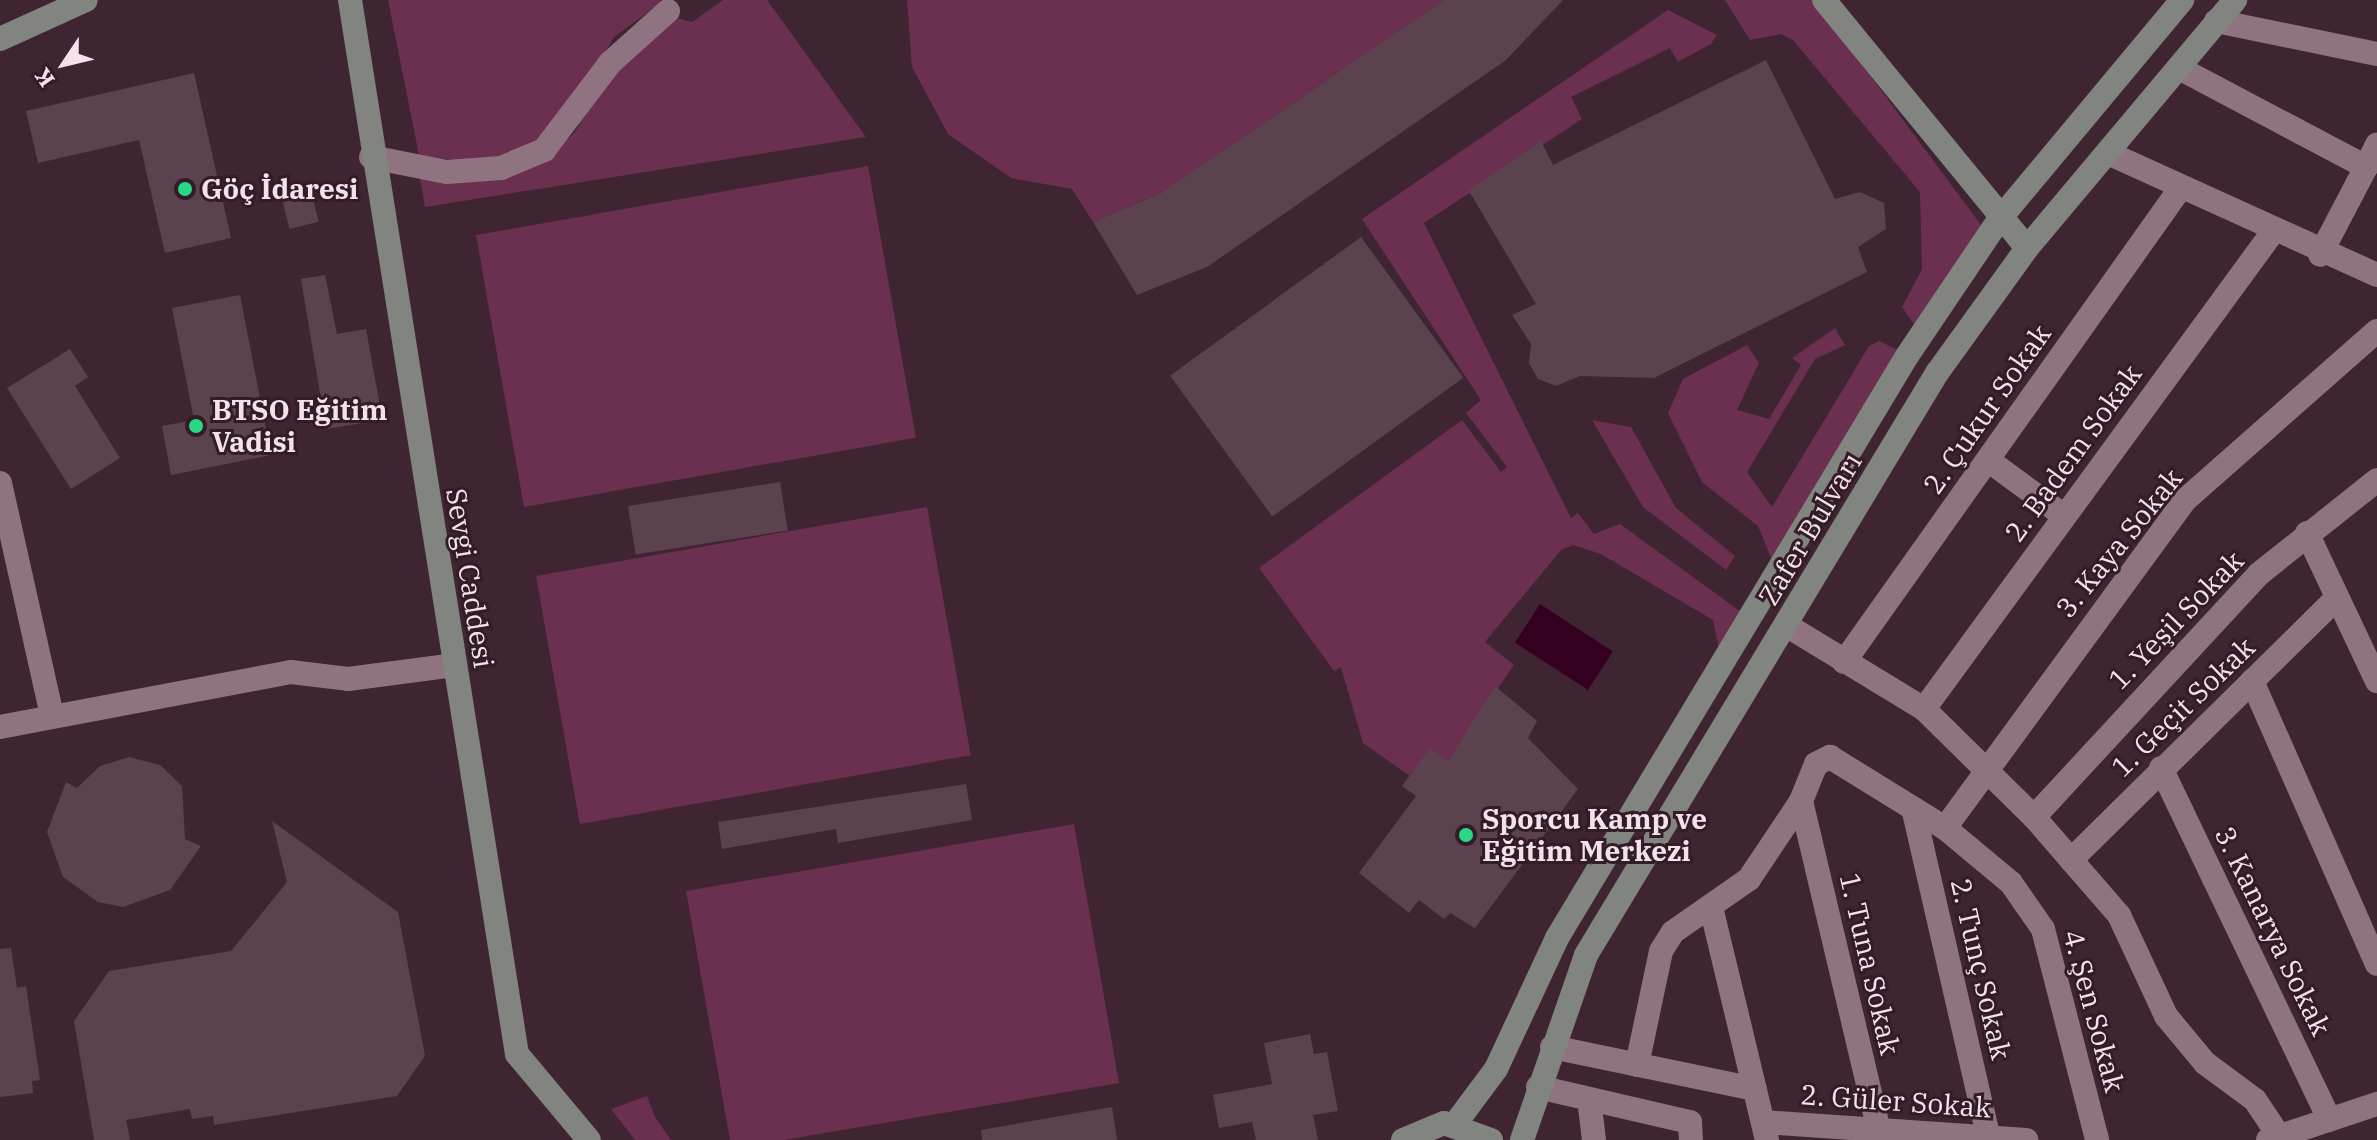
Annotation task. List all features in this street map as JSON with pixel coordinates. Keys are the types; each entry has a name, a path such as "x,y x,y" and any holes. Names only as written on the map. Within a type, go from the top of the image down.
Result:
{"main road":[{"path":"0,39 86,0"},
{"name":"Sevgi Caddesi","path":"350,0 371,157 517,1054 589,1140"},
{"path":"1824,0 1998,221 2027,248"},
{"name":"Zafer Bulvarı","path":"1455,1124 1496,1069 1557,938 1716,669 1998,221 2182,0"},
{"name":"Zafer Bulvarı","path":"1522,1140 1586,955 1937,373 2027,248 2235,0"},
{"path":"1403,1140 1423,1128 1455,1124 1491,1140"}],"street":[{"path":"371,157 447,172 501,168 544,150 610,63 668,11"},
{"path":"2216,21 2377,54"},
{"path":"2179,68 2366,167"},
{"path":"2320,255 2377,144"},
{"path":"2108,153 2179,190 2320,255 2377,275"},
{"name":"2. Çukur Sokak","path":"1844,662 2179,190"},
{"name":"2. Badem Sokak","path":"1924,709 2272,233"},
{"name":"3. Kaya Sokak","path":"1945,828 1984,767 2184,501 2377,331"},
{"path":"1988,460 2063,515"},
{"name":"1. Yeşil Sokak","path":"2034,817 2259,574 2377,480"},
{"path":"1,491 52,716"},
{"path":"2307,533 2377,681"},
{"name":"1. Geçit Sokak","path":"2071,860 2337,598"},
{"path":"1786,625 1924,709 2034,817 2119,915 2166,1016 2205,1063 2255,1100 2274,1138 2377,1104"},
{"path":"0,727 291,672 348,679 454,665"},
{"path":"2252,681 2377,964"},
{"name":"4. Şen Sokak","path":"1637,1065 1661,951 1673,932 1711,907 1770,855 1801,801 1816,764 1830,757 1914,812 1945,828 2011,883 2043,929 2097,1140"},
{"name":"3. Kanarya Sokak","path":"2161,768 2330,1120"},
{"name":"1. Tuna Sokak","path":"1801,801 1880,1135"},
{"name":"2. Tunç Sokak","path":"1914,812 1989,1139"},
{"path":"1711,907 1765,1131"},
{"path":"1552,1047 1755,1089"},
{"path":"1538,1087 1690,1122 1691,1140"},
{"path":"1589,1099 1594,1140"},
{"name":"2. Güler Sokak","path":"1765,1131 2026,1140"}],"shaded area":[{"path":"388,0 662,2 614,37 564,122 522,153 473,163 419,155"},
{"path":"723,0 767,0 866,137 425,207 419,172 549,158 575,132 606,80 673,17 692,22"},
{"path":"907,0 1444,0 1161,193 1093,222 1072,189 1011,178 948,134 912,67"},
{"path":"1725,0 1814,0 1987,233 1916,327 1902,307 1922,269 1920,192 1793,40 1781,34 1750,40"},
{"path":"1668,10 1717,35 1711,44 1678,62 1670,48 1571,97 1582,119 1424,223 1571,518 1578,513 1594,534 1620,524 1744,614 1719,649 1713,620 1601,554 1573,545 1561,550 1485,642 1514,665 1448,761 1410,776 1363,743 1341,667 1334,671 1259,568 1462,420 1501,472 1507,467 1466,413 1481,400 1362,219"},
{"path":"868,166 916,438 524,507 476,235"},
{"path":"1835,328 1845,345 1815,359 1747,472 1772,507 1869,346 1879,341 1900,351 1772,560 1758,526 1702,482 1668,413 1683,379 1747,345 1759,363 1737,410 1769,419 1801,365 1792,358"},
{"path":"1592,420 1631,427 1676,508 1735,556 1726,570 1643,507"},
{"path":"927,507 971,755 580,824 536,576"},
{"path":"1540,604 1613,651 1588,690 1515,643"},
{"path":"1074,824 1119,1083 784,1140 730,1140 686,891"},
{"path":"647,1096 655,1117 671,1140 635,1140 611,1109"}],"building":[{"path":"1444,0 1563,0 1506,60 1207,267 1137,295 1093,222 1161,193"},
{"path":"1766,60 1835,199 1860,192 1884,203 1886,229 1858,247 1867,272 1654,378 1580,376 1556,386 1538,379 1529,363 1531,344 1512,315 1536,304 1469,191 1541,141 1553,165"},
{"name":"Göç İdaresi","path":"194,73 231,238 165,253 139,140 38,163 26,111"},
{"path":"309,183 319,222 290,229 280,190"},
{"path":"1361,237 1463,378 1272,516 1170,376"},
{"path":"325,275 337,334 366,329 380,406 366,408 369,422 326,429 301,279"},
{"path":"240,295 271,455 171,475 162,426 194,420 172,308"},
{"path":"70,349 88,377 75,386 120,458 71,489 7,388"},
{"path":"780,482 788,530 636,554 628,506"},
{"name":"Sporcu Kamp ve Eğitim Merkezi","path":"1495,686 1537,721 1528,738 1578,789 1475,928 1450,913 1444,919 1419,900 1409,913 1359,873 1416,796 1402,786 1430,748 1448,761"},
{"path":"129,757 160,765 182,786 185,839 201,846 170,890 123,907 98,902 63,877 47,832 66,782 77,788 100,766"},
{"path":"966,784 972,820 838,843 836,829 722,849 718,822"},
{"path":"272,821 398,912 425,1056 397,1096 214,1125 213,1116 192,1119 190,1109 126,1120 130,1140 94,1140 74,1021 109,971 231,951 287,882"},
{"path":"11,948 17,988 26,986 40,1080 32,1081 33,1093 0,1097 0,949"},
{"path":"1310,1034 1314,1054 1327,1052 1338,1111 1313,1115 1318,1140 1256,1140 1252,1122 1219,1128 1213,1095 1272,1084 1264,1043"},
{"path":"1112,1107 1117,1140 982,1140 981,1130"}],"place":[{"name":"Göç İdaresi","path":"185,189"},
{"name":"BTSO Eğitim Vadisi","path":"196,426"},
{"name":"Sporcu Kamp ve Eğitim Merkezi","path":"1466,835"}]}
